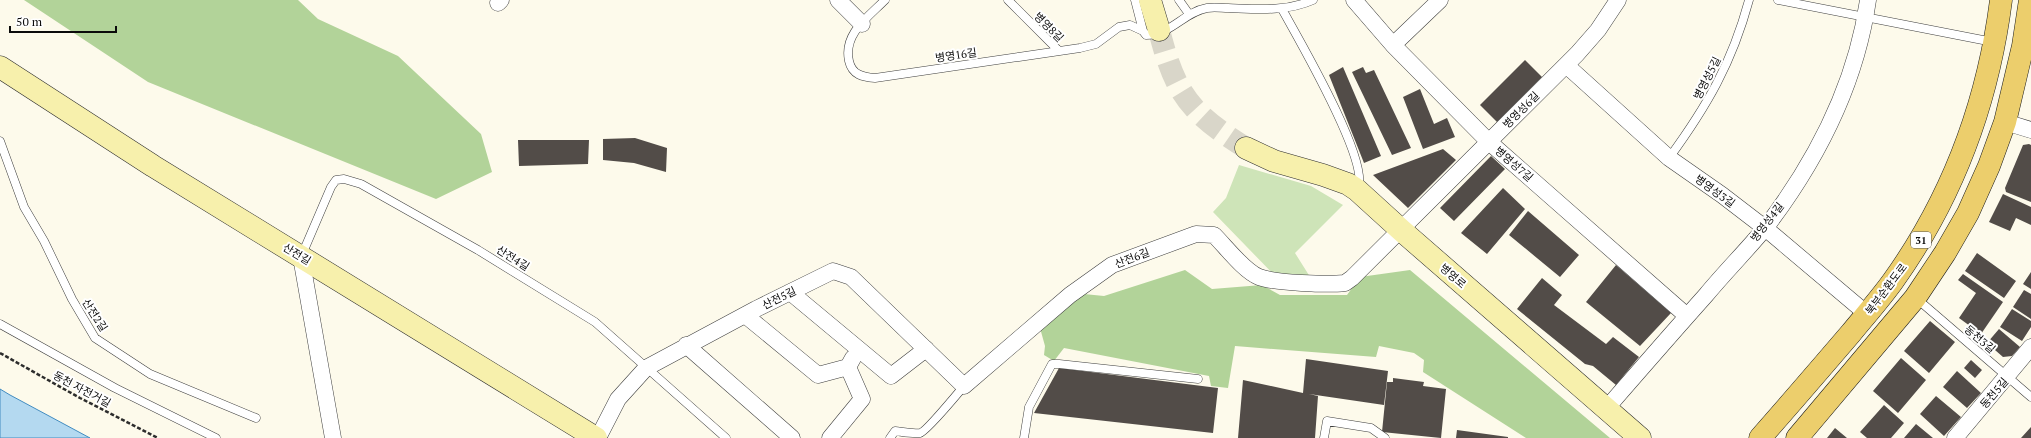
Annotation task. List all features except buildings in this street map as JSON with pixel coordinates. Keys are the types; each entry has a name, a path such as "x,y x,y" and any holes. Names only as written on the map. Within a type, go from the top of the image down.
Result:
{"main road":[{"name":"북부순환도로","path":"1760,438 1867,314 1896,277 1921,240 1943,200 1962,159 1978,114 1996,42 2001,0"},
{"name":"31","path":"1797,438 1915,298 1945,253 1968,213 1989,166 2005,122 2023,46 2030,0"}],"street":[{"path":"838,0 862,24"},
{"path":"1150,0 1151,30"},
{"name":"병영성7길","path":"1354,0 1393,46 1489,142 1687,316"},
{"path":"1393,46 1440,0"},
{"name":"병영성6길","path":"1400,230 1566,65 1598,30 1618,0"},
{"name":"병영성4길","path":"1606,408 1765,228 1800,178 1819,146 1832,119 1854,61 1866,16 1868,0"},
{"name":"병영성3길","path":"1566,65 1669,158 1722,195 1765,228 1867,314"},
{"name":"산전길","path":"0,67 153,166 597,438"},
{"path":"2005,122 2031,130"},
{"name":"병영로","path":"1246,148 1274,161 1348,184 1357,190 1400,230 1640,438"},
{"name":"산전6길","path":"964,386 1070,295 1112,264 1196,234 1214,235 1246,268 1258,277 1271,280 1338,284 1345,283 1352,278 1400,230"},
{"path":"301,257 333,438"},
{"name":"산전5길","path":"597,438 618,400 646,368 686,345 833,271 851,277 964,386"},
{"path":"790,292 891,376 926,349"},
{"path":"745,315 818,375 848,367 858,349"},
{"path":"686,345 792,438"},
{"name":"동천5길","path":"1955,438 2008,377 2031,347"},
{"path":"830,438 862,399 848,367"}],"lane":[{"name":"병영16길","path":"885,0 852,34 847,54 850,66 862,77 875,78 1059,51 1096,44 1119,27 1130,25 1151,30"},
{"name":"병영8길","path":"1008,0 1059,51"},
{"path":"1135,0 1151,30"},
{"path":"1180,0 1189,14 1223,4 1282,9 1313,0"},
{"name":"병영성5길","path":"1669,158 1698,118 1725,70 1735,45 1749,0"},
{"path":"1778,0 1996,42"},
{"path":"1282,9 1330,95 1360,171 1360,184 1357,190"},
{"name":"병영16길","path":"1151,30 1146,35 1155,35 1170,28 1189,14"},
{"name":"산전2길","path":"0,141 24,207 44,241 72,299 95,338 150,374 256,418"},
{"name":"산전4길","path":"301,257 331,187 336,180 344,179 361,184 478,250 562,300 595,322 726,438"},
{"name":"동천3길","path":"1915,298 2031,396"},
{"path":"0,324 115,388 216,438"},
{"path":"1024,438 1029,407 1052,364 1198,379"},
{"name":"산전6길","path":"890,438 895,432 921,433 929,427 937,415 964,386"},
{"path":"1324,438 1327,421 1370,428 1385,438"}],"path":[{"name":"동천 자전거길","path":"0,353 80,398 158,438"}],"green space":[{"path":"24,0 298,0 318,19 398,56 481,134 492,172 436,199 148,82"},
{"path":"1239,165 1311,186 1343,205 1295,253 1312,280 1278,279 1213,212 1226,198"},
{"path":"1185,270 1212,289 1262,285 1280,295 1347,295 1360,277 1410,270 1610,438 1526,438 1423,372 1424,360 1414,353 1379,346 1376,357 1235,346 1228,388 1211,386 1209,376 1064,348 1054,361 1044,355 1045,346 1040,328 1084,294 1104,296"}],"water":[{"path":"0,389 10,395 90,438 0,438"}],"tunnel":[{"path":"1159,30 1171,71 1188,100 1211,124 1246,148"}]}
